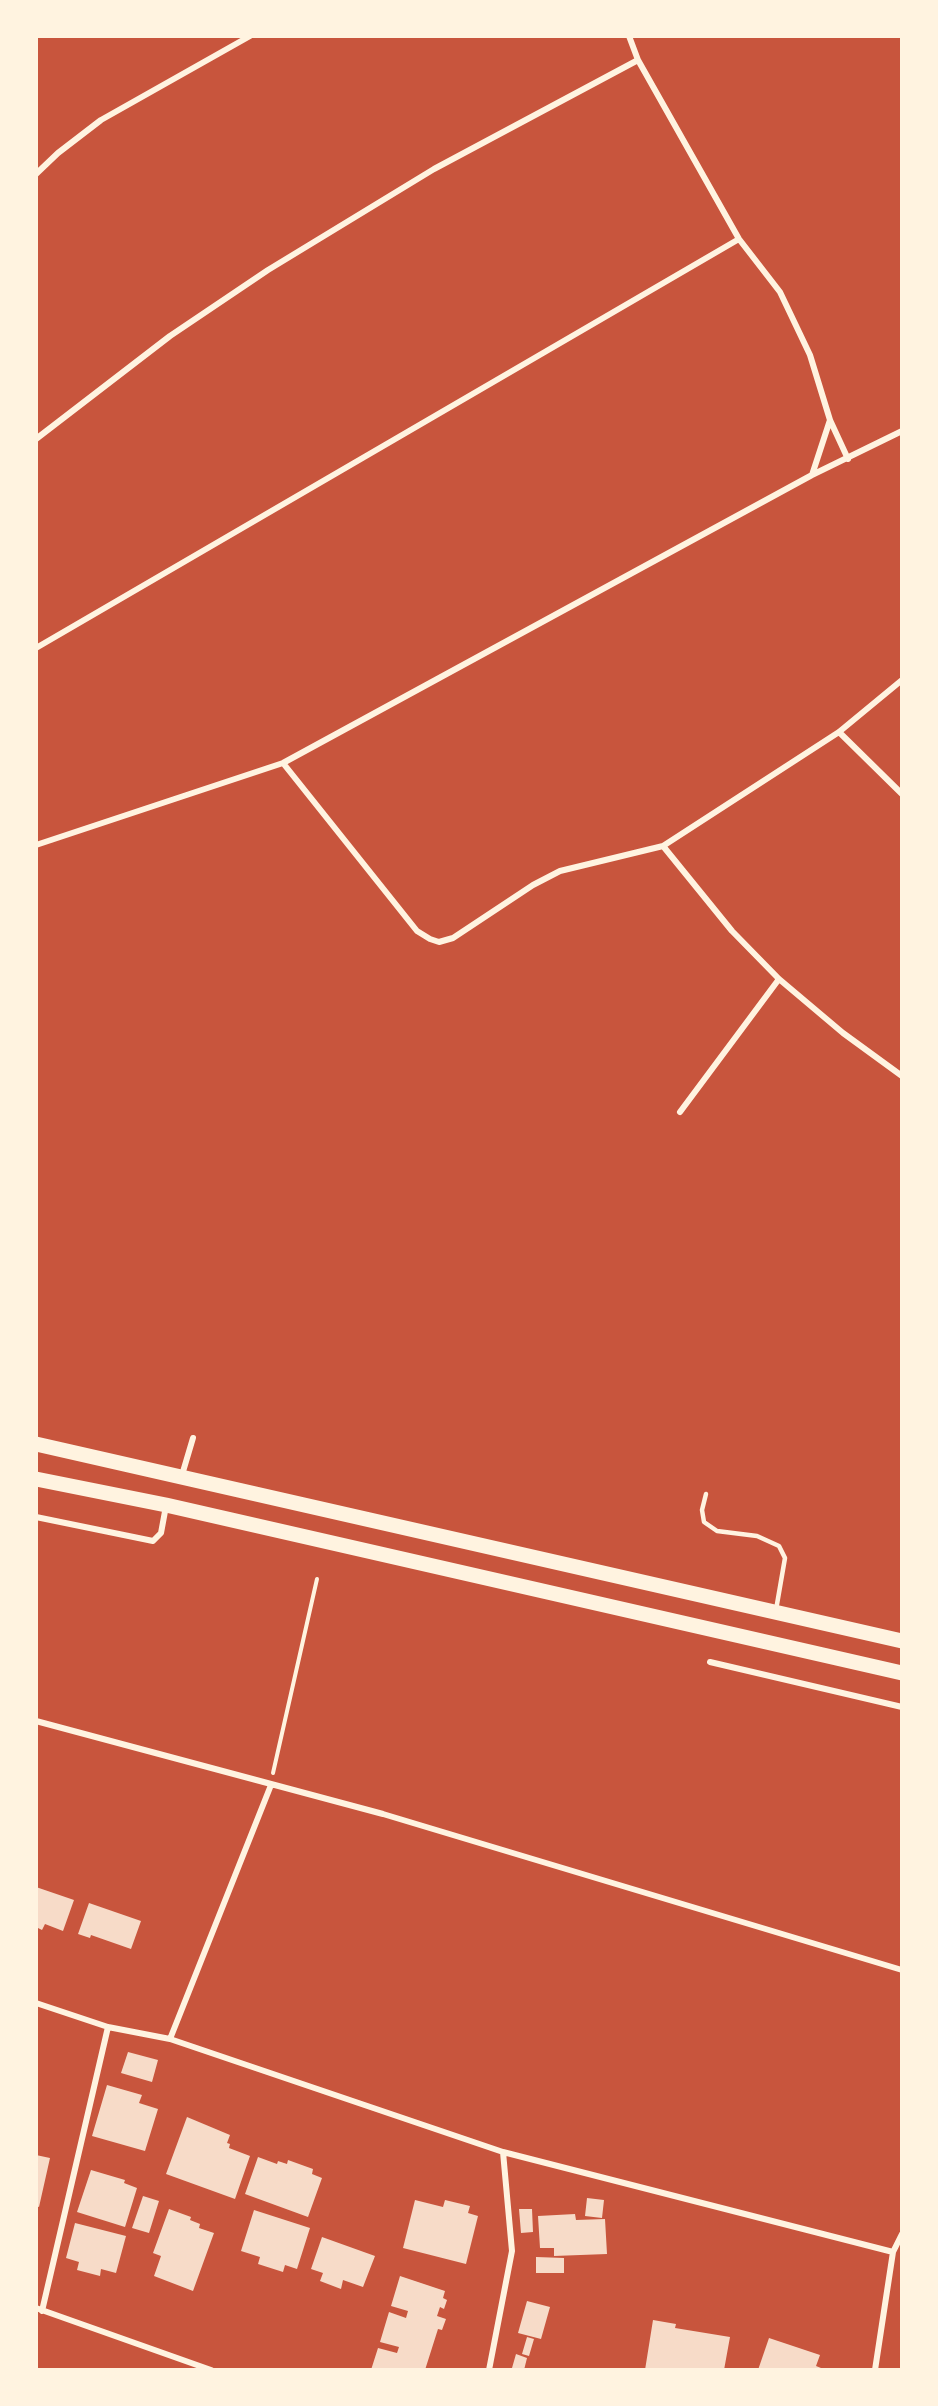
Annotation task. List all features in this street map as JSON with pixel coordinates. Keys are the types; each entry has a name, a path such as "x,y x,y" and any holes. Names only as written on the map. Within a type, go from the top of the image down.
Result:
{"highway":[{"path":"36,1444 902,1641"},
{"path":"36,1479 166,1505 902,1673"}],"street":[{"path":"36,174 58,153 101,120 250,36"},
{"path":"629,36 638,60 739,239 780,292 810,355 830,420 848,459"},
{"path":"36,439 170,336 268,270 434,169 638,60"},
{"path":"36,648 739,239"},
{"path":"812,475 830,420"},
{"path":"36,845 283,763 812,475 902,431"},
{"path":"283,763 417,931 439,942 453,938 533,885 560,871 663,846 839,732 902,680"},
{"path":"839,732 902,794"},
{"path":"663,846 732,931 779,979 843,1033 902,1076"},
{"path":"680,1112 779,979"},
{"path":"181,1477 193,1438"},
{"path":"36,1517 153,1540 161,1533 166,1505"},
{"path":"710,1662 902,1707"},
{"path":"36,1721 383,1814 902,1970"},
{"path":"170,2039 271,1785"},
{"path":"36,2003 108,2027 170,2039 503,2152 893,2252"},
{"path":"108,2027 39,2310 211,2370"},
{"path":"489,2370 512,2251 503,2152"},
{"path":"875,2370 893,2252 902,2234"}],"lane":[{"path":"706,1494 702,1510 704,1522 717,1531 757,1536 780,1546 785,1558 776,1612"}],"path":[{"path":"271,1785 317,1579"}],"building":[{"path":"36,1887 74,1900 63,1931 45,1924 42,1930 36,1927"},
{"path":"89,1903 141,1921 131,1949 91,1935 90,1938 78,1934"},
{"path":"128,2052 158,2060 152,2082 121,2073"},
{"path":"107,2085 142,2095 139,2103 158,2109 145,2151 92,2136"},
{"path":"187,2117 230,2135 227,2143 230,2144 229,2148 250,2156 235,2199 166,2174"},
{"path":"36,2155 50,2158 39,2207 36,2206"},
{"path":"258,2157 277,2164 278,2161 287,2164 288,2160 313,2169 312,2174 322,2178 308,2217 245,2194"},
{"path":"91,2170 125,2180 124,2183 137,2188 125,2227 77,2212"},
{"path":"143,2196 159,2201 149,2233 132,2228"},
{"path":"587,2198 604,2200 602,2218 585,2216"},
{"path":"415,2200 443,2207 445,2200 470,2206 468,2213 478,2216 466,2264 403,2248"},
{"path":"169,2209 191,2217 190,2220 200,2224 199,2228 214,2233 193,2291 154,2276 161,2256 153,2253"},
{"path":"519,2209 532,2209 533,2232 521,2233"},
{"path":"254,2210 310,2228 297,2269 285,2265 283,2272 258,2264 260,2257 241,2251"},
{"path":"575,2214 576,2220 605,2219 607,2254 554,2256 554,2248 540,2248 538,2216"},
{"path":"75,2223 126,2236 116,2273 101,2269 100,2276 77,2270 79,2262 66,2258"},
{"path":"322,2237 375,2256 363,2287 343,2280 341,2289 320,2281 323,2273 311,2269"},
{"path":"536,2257 564,2258 564,2273 536,2273"},
{"path":"400,2276 445,2291 443,2298 447,2300 444,2309 440,2307 437,2316 446,2319 442,2330 438,2329 425,2370 371,2370 378,2348 397,2353 399,2347 380,2342 389,2312 406,2318 408,2311 391,2306"},
{"path":"527,2301 550,2307 541,2339 518,2333"},
{"path":"653,2320 676,2324 675,2328 730,2337 724,2370 645,2370"},
{"path":"527,2337 534,2339 529,2356 522,2354"},
{"path":"769,2338 820,2355 816,2366 826,2370 758,2370"},
{"path":"516,2354 527,2358 524,2370 512,2368"}]}
